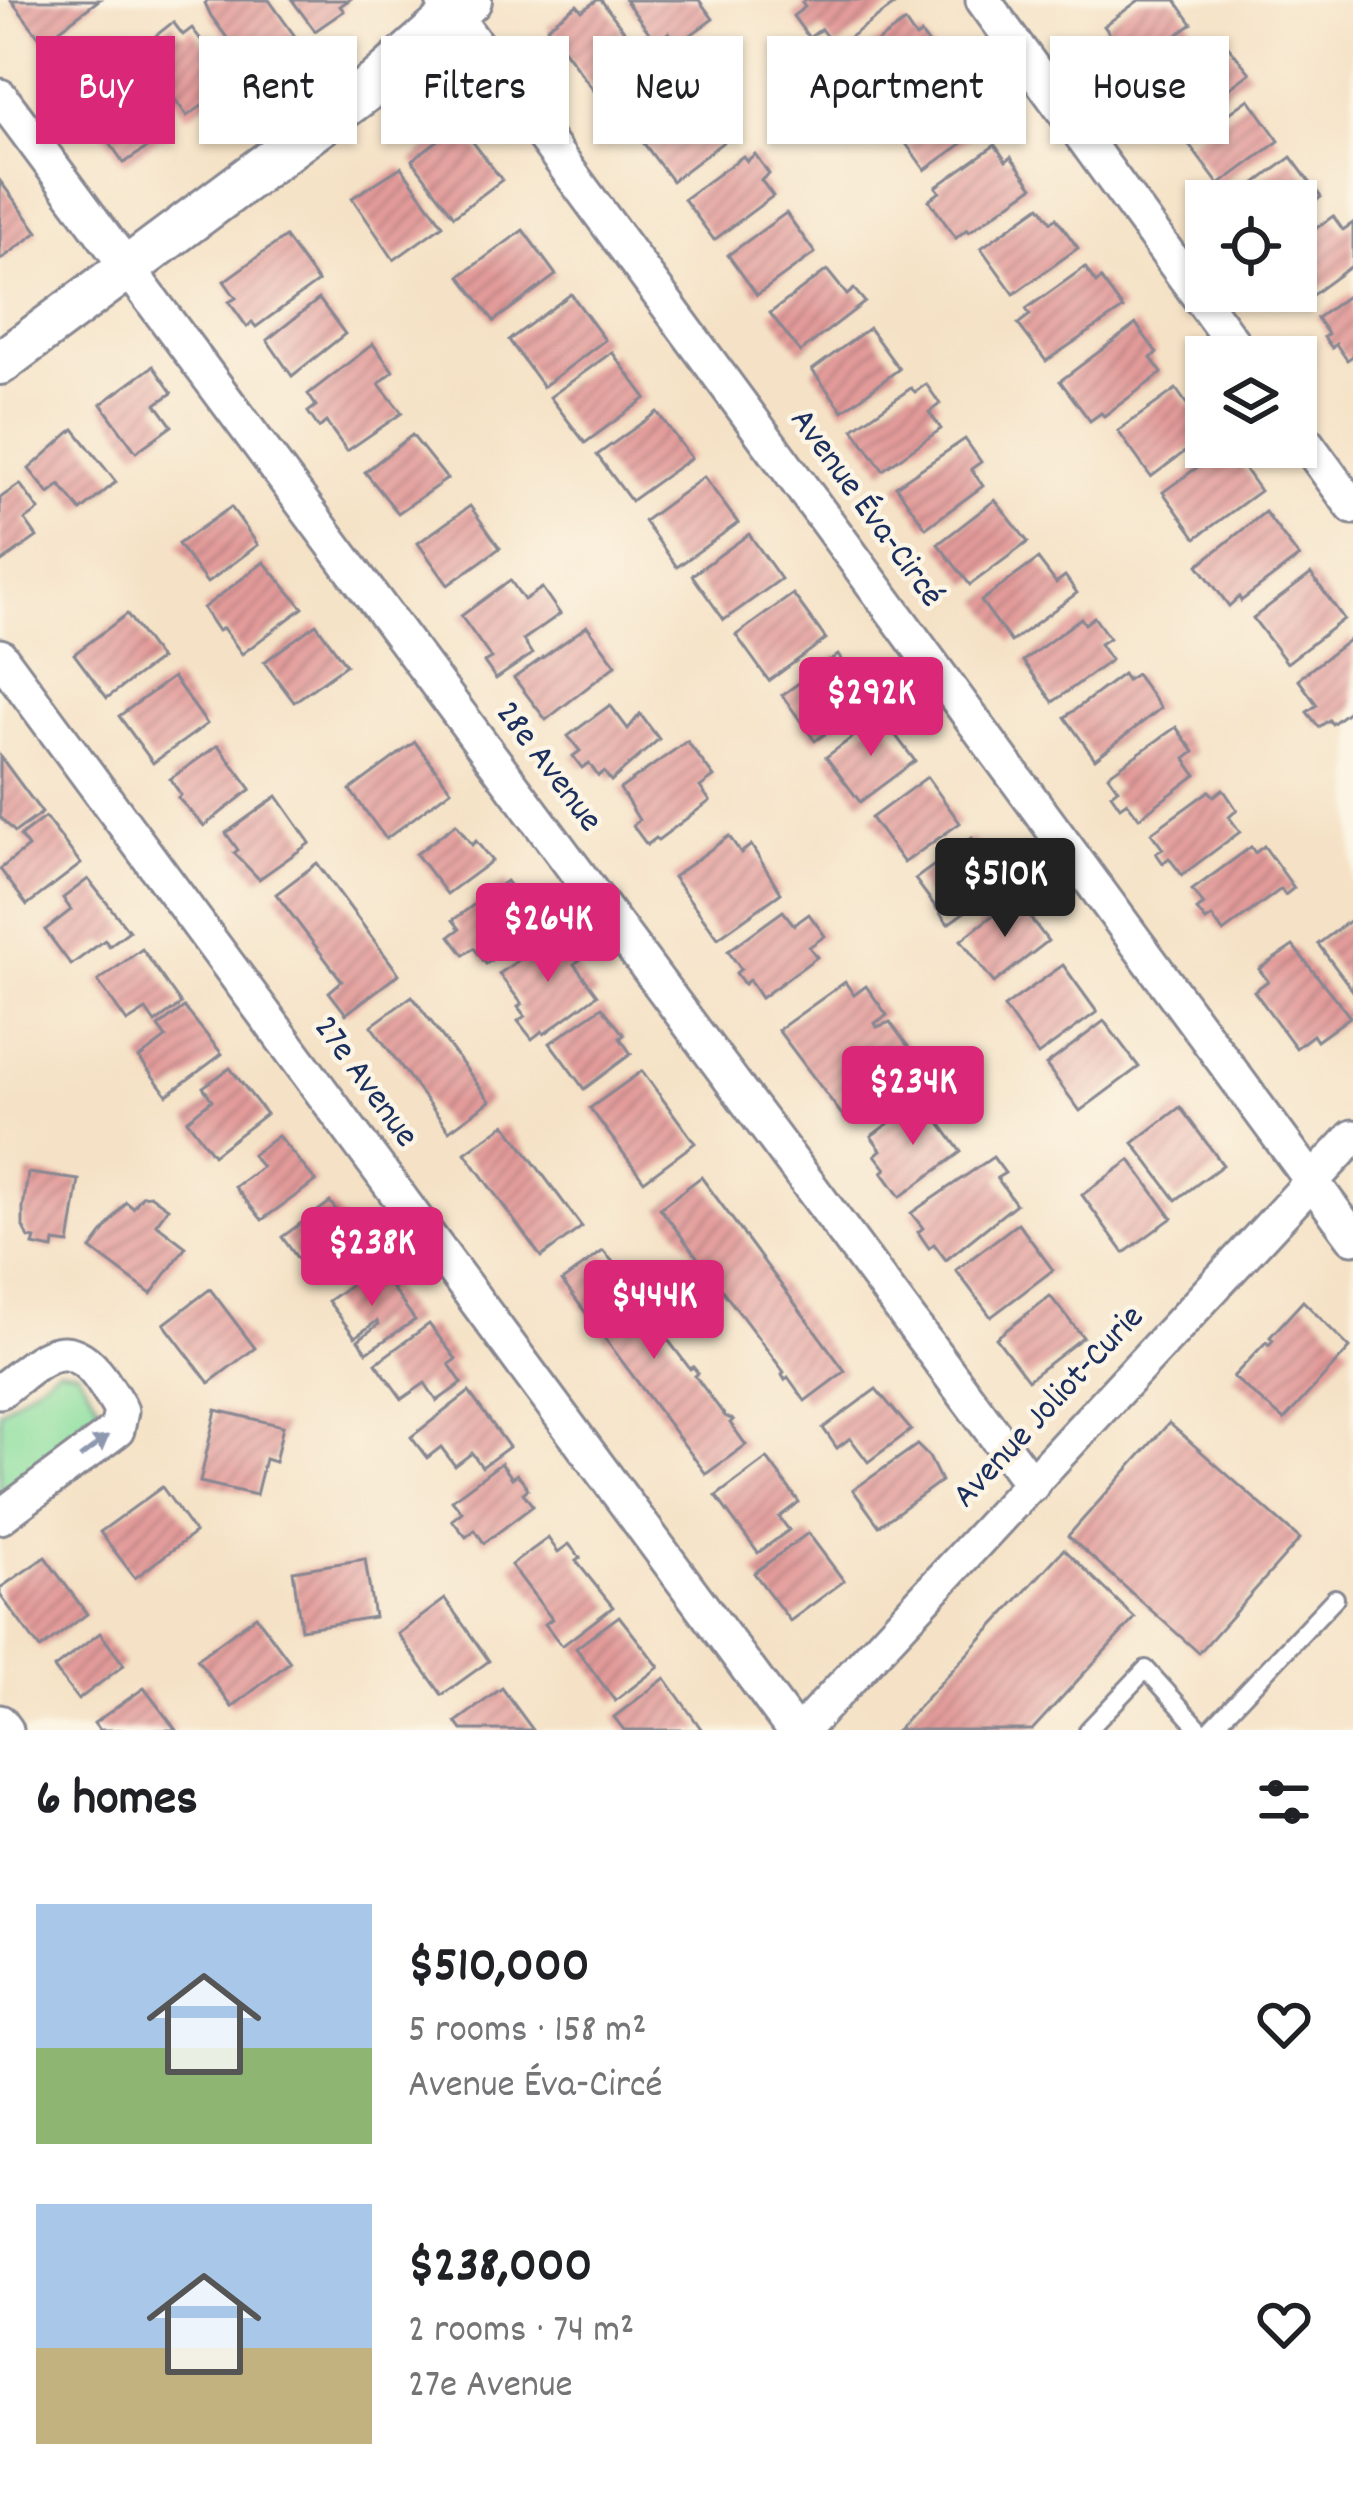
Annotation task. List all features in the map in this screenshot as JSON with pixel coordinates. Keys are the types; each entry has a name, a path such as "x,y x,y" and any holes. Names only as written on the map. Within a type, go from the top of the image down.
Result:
{"street":[{"path":"982,0 1229,336"},
{"path":"0,363 377,82 455,5"},
{"name":"Avenue Éva-Circé","path":"455,5 1353,1237"},
{"name":"28e Avenue","path":"0,96 1032,1485"},
{"path":"1317,458 1353,507"},
{"name":"27e Avenue","path":"0,656 798,1730"},
{"name":"Avenue Joliot-Curie","path":"798,1730 1353,1137"},
{"path":"0,1390 51,1354 71,1352 88,1361 121,1411 117,1430 0,1517"},
{"path":"0,1722 6,1730"}],"lane":[{"path":"1088,1730 1146,1669 1205,1730 1335,1598"}],"green space":[{"path":"58,1368 77,1371 102,1410 98,1423 0,1495 0,1411"}],"building":[{"path":"11,0 99,0 51,36 38,36"},
{"path":"269,0 295,36 226,36 205,3"},
{"path":"292,0 349,0 340,6 344,11 315,31"},
{"path":"601,0 628,36 593,36 593,90 569,57 569,36 554,36 547,27 577,5 582,11"},
{"path":"625,0 699,0 713,19 689,36 669,32 652,36"},
{"path":"901,0 852,36 826,36 821,29 808,36 793,16 805,7 802,3"},
{"path":"1139,0 1175,0 1192,24 1176,36 1111,36 1104,26"},
{"path":"173,22 183,35 192,28 199,37 199,108 187,116 175,99 175,36 155,36"},
{"path":"905,22 915,36 885,36"},
{"path":"1229,47 1250,73 1229,89"},
{"path":"1249,99 1279,141 1226,180 1215,180 1189,144 1229,144 1229,113"},
{"path":"110,144 152,144 124,163"},
{"path":"433,144 474,144 502,180 454,216 412,160"},
{"path":"644,144 721,144 672,181"},
{"path":"906,144 961,144 925,170"},
{"path":"995,145 1006,161 1011,157 1033,187 956,238 929,200 940,192 936,187"},
{"path":"755,154 769,174 761,180 773,196 714,240 684,199 743,156 747,161"},
{"path":"1291,157 1308,180 1260,180"},
{"path":"401,167 443,225 394,260 352,198"},
{"path":"0,181 38,232 0,260"},
{"path":"1040,206 1051,222 1056,218 1078,248 1014,294 981,248"},
{"path":"786,213 815,253 757,295 728,255"},
{"path":"1333,216 1343,230 1353,223 1353,265 1317,291 1317,228"},
{"path":"523,230 556,275 494,321 460,276"},
{"path":"285,237 318,282 256,327 252,322 247,327 229,302 236,298 224,281"},
{"path":"1085,267 1096,283 1101,279 1123,309 1046,361 1018,324 1030,315 1026,309"},
{"path":"827,270 847,295 854,289 865,302 800,352 770,313"},
{"path":"1353,292 1353,356 1347,360 1324,337 1328,334 1317,318"},
{"path":"571,294 605,340 543,387 509,340"},
{"path":"319,299 345,334 292,376 267,340"},
{"path":"1136,324 1157,353 1151,358 1162,373 1104,416 1101,413 1090,421 1060,381"},
{"path":"869,328 899,369 843,411 812,370"},
{"path":"373,344 393,371 379,384 402,413 347,451 326,422 319,428 308,412 316,406 308,394"},
{"path":"612,352 646,398 585,443 550,397"},
{"path":"153,366 172,393 156,404 172,426 136,452 101,404"},
{"path":"926,384 940,404 929,412 941,429 883,470 853,429 911,388 915,392"},
{"path":"1176,389 1185,402 1185,452 1151,477 1118,431"},
{"path":"657,412 691,458 631,501 597,455"},
{"path":"74,429 116,482 81,511 60,485 49,494 29,469"},
{"path":"412,435 447,479 398,513 365,472"},
{"path":"965,439 981,462 971,469 983,486 926,528 896,486"},
{"path":"1196,468 1244,468 1260,491 1196,538 1163,492"},
{"path":"704,477 738,523 677,567 644,521"},
{"path":"20,484 39,510 25,520 37,537 0,563 0,498"},
{"path":"995,500 1028,542 970,585 938,544"},
{"path":"470,506 500,548 448,585 418,543"},
{"path":"231,507 258,545 207,583 178,544"},
{"path":"1265,512 1299,557 1229,606 1198,565"},
{"path":"749,534 781,579 724,620 692,575"},
{"path":"1038,559 1056,583 1065,576 1077,593 1011,642 981,601"},
{"path":"264,562 303,608 242,654 203,608"},
{"path":"1311,574 1344,619 1287,663 1253,618"},
{"path":"510,580 524,600 542,588 560,614 523,640 532,654 496,679 484,662 491,658 461,616"},
{"path":"793,594 826,639 769,681 736,635"},
{"path":"127,614 160,659 107,698 74,654"},
{"path":"1094,617 1109,638 1100,644 1111,660 1053,702 1023,661 1081,618 1085,624"},
{"path":"316,624 346,665 294,702 264,662"},
{"path":"587,626 616,665 546,720 514,678"},
{"path":"1353,637 1353,708 1332,724 1329,720 1319,727 1307,712 1317,705 1298,679"},
{"path":"838,655 871,701 815,741 782,695"},
{"path":"1123,674 1127,680 1136,674 1161,708 1095,759 1065,717"},
{"path":"173,677 207,724 153,763 119,716"},
{"path":"610,705 628,729 640,714 659,739 611,781 604,772 598,776 589,763 582,768 573,756 580,751 568,736"},
{"path":"881,716 915,761 860,802 826,757"},
{"path":"1176,727 1194,752 1185,759 1196,775 1139,818 1127,802 1120,807 1111,794 1118,789 1108,775"},
{"path":"687,741 714,777 700,787 710,801 647,845 633,826 639,820 620,789"},
{"path":"415,742 451,790 386,839 350,790"},
{"path":"218,745 251,789 204,826 178,798 181,795 170,779"},
{"path":"0,756 42,813 15,832 0,817"},
{"path":"927,777 960,823 904,863 871,818"},
{"path":"1223,789 1237,810 1229,817 1240,832 1182,875 1169,858 1163,863 1156,853 1163,849 1151,833 1209,791 1214,796"},
{"path":"277,796 310,843 259,879 234,853 238,850 226,833"},
{"path":"45,817 81,864 27,905 0,869 28,847 20,836"},
{"path":"456,824 492,861 447,894 416,854"},
{"path":"729,836 741,853 751,845 781,893 718,938 673,877"},
{"path":"972,838 1005,883 948,924 915,879"},
{"path":"1264,846 1294,888 1285,895 1281,889 1223,932 1212,917 1206,921 1197,910 1204,905 1192,890 1251,847 1255,853"},
{"path":"317,863 399,974 346,1014 329,992 342,981 276,894"},
{"path":"88,879 129,931 109,946 105,940 71,965 45,930 71,910 63,898"},
{"path":"506,881 538,925 486,964 474,948 464,955 450,936 460,929 453,920"},
{"path":"1015,898 1048,941 994,983 961,940"},
{"path":"783,911 794,925 809,914 825,936 809,947 817,957 761,998 749,980 744,984 736,973 741,969 728,951"},
{"path":"1353,918 1353,991 1318,944"},
{"path":"560,930 581,959 574,964 597,995 532,1039 518,1021 525,1016 518,1007 522,1004 499,974"},
{"path":"1293,946 1350,1017 1317,1041 1313,1035 1296,1048 1254,991 1268,981 1259,969"},
{"path":"142,949 181,1004 155,1023 146,1010 127,1022 98,981"},
{"path":"1063,965 1097,1012 1038,1055 1004,1007"},
{"path":"845,982 854,995 866,986 887,1015 875,1023 877,1027 890,1022 910,1049 899,1057 910,1070 845,1119 778,1030"},
{"path":"412,996 490,1101 449,1131 371,1026"},
{"path":"184,1007 222,1054 167,1095 139,1058 166,1038 158,1027"},
{"path":"602,1007 624,1035 620,1038 631,1054 584,1089 550,1043"},
{"path":"1104,1021 1139,1067 1080,1111 1046,1065"},
{"path":"230,1068 266,1114 213,1155 187,1120 212,1100 203,1087"},
{"path":"642,1071 695,1143 644,1181 590,1108"},
{"path":"922,1099 961,1152 900,1197 882,1172 886,1169 875,1155 881,1150 871,1136"},
{"path":"1180,1107 1223,1165 1176,1200 1133,1143"},
{"path":"505,1124 582,1227 541,1257 465,1153"},
{"path":"278,1136 316,1181 262,1220 235,1187 262,1167 252,1155"},
{"path":"993,1157 1005,1173 997,1178 1016,1204 946,1260 934,1244 929,1248 918,1232 923,1228 911,1213"},
{"path":"1130,1160 1172,1218 1124,1253 1082,1195"},
{"path":"28,1173 79,1180 69,1244 54,1242 53,1249 33,1245 35,1239 23,1227"},
{"path":"701,1177 845,1371 805,1401 660,1208"},
{"path":"150,1195 168,1208 156,1224 186,1247 151,1294 91,1249 126,1202 133,1208 142,1196"},
{"path":"330,1202 369,1254 342,1274 330,1257 308,1273 282,1237"},
{"path":"1018,1223 1053,1270 991,1317 956,1270"},
{"path":"603,1251 690,1369 698,1373 695,1376 725,1416 733,1420 730,1423 746,1445 706,1474 562,1281"},
{"path":"376,1266 415,1320 367,1352 358,1340 377,1321 355,1337 328,1301"},
{"path":"210,1289 255,1348 209,1383 164,1324"},
{"path":"1050,1296 1083,1337 1028,1380 996,1338"},
{"path":"1303,1301 1350,1348 1284,1420 1233,1377 1266,1342 1269,1345 1270,1337"},
{"path":"429,1324 456,1359 449,1364 462,1383 437,1401 425,1383 402,1399 376,1363"},
{"path":"876,1389 911,1430 868,1462 850,1438 837,1448 823,1428"},
{"path":"469,1392 509,1447 482,1467 472,1453 455,1466 441,1447 427,1458 411,1437"},
{"path":"216,1410 283,1426 275,1462 265,1459 256,1495 200,1482"},
{"path":"1169,1423 1300,1539 1199,1653 1068,1536"},
{"path":"917,1445 941,1481 879,1526 853,1490"},
{"path":"767,1458 799,1502 779,1517 789,1530 758,1553 716,1496"},
{"path":"501,1463 512,1478 517,1474 523,1481 528,1489 523,1493 533,1506 484,1543 475,1530 466,1537 452,1520 462,1512 452,1500"},
{"path":"162,1487 195,1533 135,1578 100,1532"},
{"path":"808,1533 844,1581 790,1621 754,1573"},
{"path":"548,1538 558,1552 569,1544 580,1558 576,1561 613,1607 562,1646 545,1624 552,1619 511,1565"},
{"path":"1064,1549 1135,1618 1032,1730 897,1730"},
{"path":"45,1557 87,1614 40,1649 0,1595 0,1588"},
{"path":"365,1559 374,1617 301,1629 293,1571"},
{"path":"445,1599 489,1661 442,1695 398,1634"},
{"path":"256,1616 290,1662 232,1707 197,1659"},
{"path":"619,1616 659,1667 615,1701 576,1648"},
{"path":"100,1633 124,1665 78,1700 54,1668"},
{"path":"665,1678 702,1730 624,1730 614,1717"},
{"path":"144,1688 176,1730 99,1730 94,1723"},
{"path":"502,1688 533,1730 462,1730 456,1722"}]}
